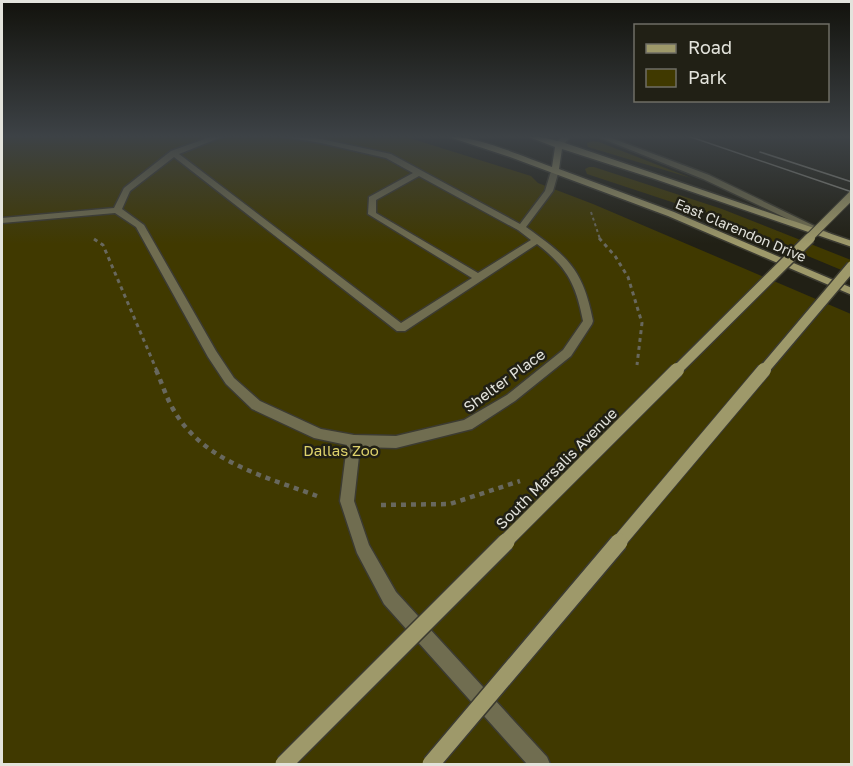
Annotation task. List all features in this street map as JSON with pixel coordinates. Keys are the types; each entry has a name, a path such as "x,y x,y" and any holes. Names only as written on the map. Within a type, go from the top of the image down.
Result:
{"main road":[{"name":"East Clarendon Drive","path":"560,172 671,214 852,292"},
{"name":"East Clarendon Drive","path":"640,172 847,243"},
{"name":"South Marsalis Avenue","path":"284,765 852,195"},
{"path":"430,765 852,266"}],"lane":[{"path":"2,221 117,210 127,190 150,172"},
{"path":"198,172 401,328 537,240"},
{"path":"521,228 549,191 555,172"},
{"path":"692,172 847,243"},
{"path":"419,173 372,199 372,214 479,278"},
{"name":"Shelter Place","path":"117,210 140,225 212,354 230,381 256,405 319,434 354,441 396,442 467,425 511,398 567,353 588,321 584,296 575,273 557,255 521,228 419,173"},
{"path":"354,441 347,501 362,548 390,598 540,765"}],"path":[{"path":"590,210 599,238 615,256 628,277 642,323 637,370"},
{"path":"90,237 103,245 173,409 196,440 233,465 323,498 382,506 450,504 527,479"}],"green space":[{"name":"Dallas Zoo","path":"2,172 517,172 531,176 538,183 593,204 851,314 851,764 2,764"},
{"path":"586,172 608,172 722,209 851,260 851,274 702,212 587,174"}],"tram line":[{"path":"793,172 852,192"},
{"path":"821,172 852,182"}]}
